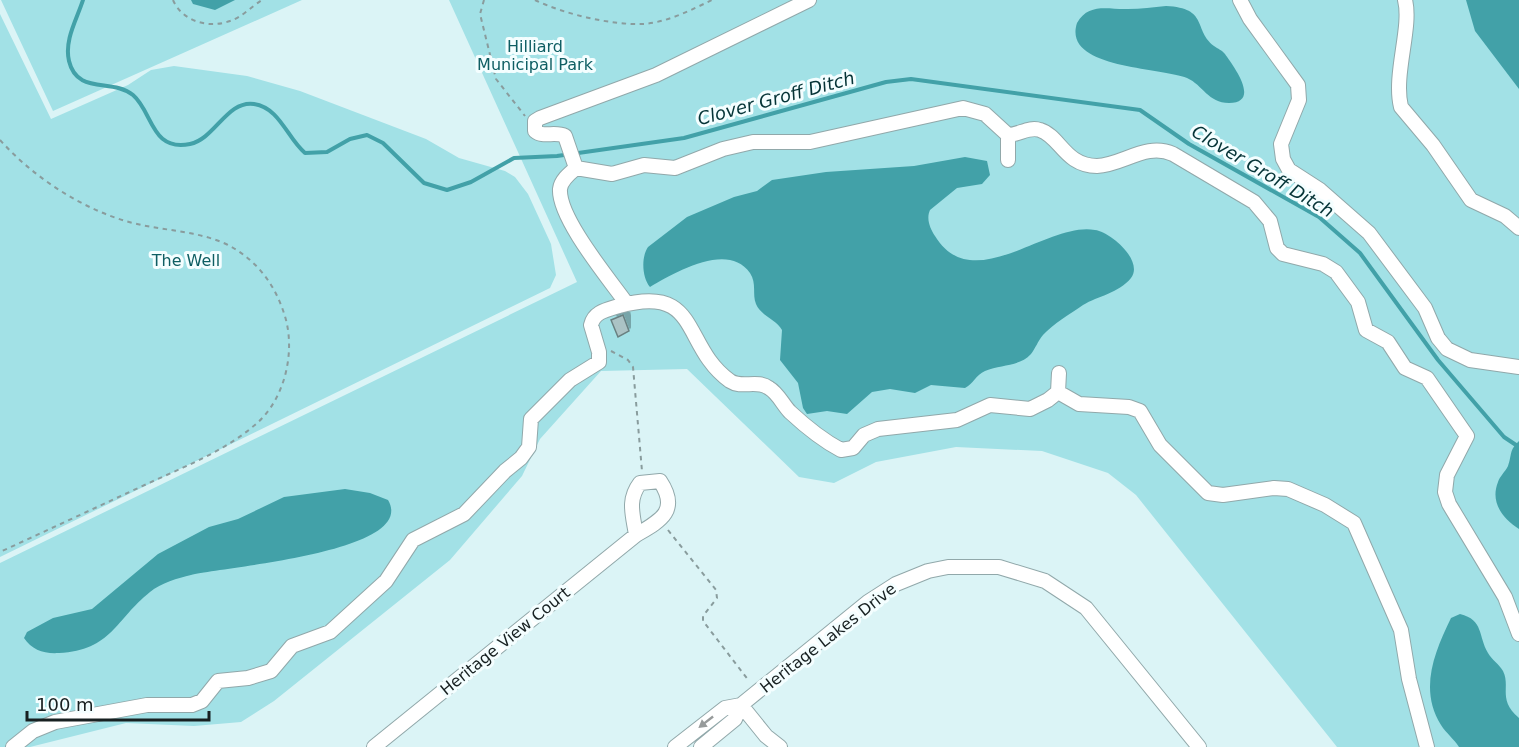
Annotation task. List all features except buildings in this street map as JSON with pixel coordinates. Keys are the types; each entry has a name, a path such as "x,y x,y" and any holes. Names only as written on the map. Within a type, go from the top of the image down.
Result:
{"street":[{"path":"575,165 565,136 560,133 537,134 535,121 656,75 809,0"},
{"path":"1240,0 1250,19 1298,85 1299,100 1281,144 1283,159 1289,170 1320,190 1369,233 1425,308 1438,338 1447,349 1470,360 1519,367"},
{"path":"1405,0 1399,95 1401,107 1412,124 1433,145 1471,200 1505,216 1519,228"},
{"path":"575,165 607,174 644,165 675,168 723,149 753,142 803,143 963,108 985,114 1008,135 1008,160"},
{"path":"1008,135 1039,129 1066,154 1091,165 1108,164 1144,152 1168,152 1254,202 1270,221 1277,248 1283,254 1323,264 1336,272 1358,302 1366,330 1388,342 1405,368 1427,378 1466,431 1466,440 1447,474 1445,492 1456,518 1505,597 1519,634"},
{"path":"575,165 562,182 560,188 562,204 586,248 627,304"},
{"path":"13,747 38,728 55,722 147,705 187,706 197,703 218,681 248,678 271,671 292,646 330,632 386,580 418,535 464,514 505,471 521,458 529,447 531,419 570,380 599,362 591,326 595,316 627,304 657,300 678,310 697,341 726,378 739,385 758,384 770,388 793,414 841,450 853,448 864,435 878,429 957,420 990,405 1030,409 1058,392"},
{"path":"1058,392 1059,373"},
{"path":"1058,392 1079,404 1129,406 1140,411 1160,445 1208,493 1223,495 1274,488 1288,489 1325,505 1354,524 1403,638 1409,679 1427,747"},
{"path":"636,535 631,503 632,494 640,483 660,480 666,489 668,508 660,520"},
{"name":"Heritage View Court","path":"374,747 636,535 660,520"},
{"name":"Heritage Lakes Drive","path":"675,747 725,708 741,705 868,602 896,584 928,571 948,567 999,567 1045,580 1086,608 1199,747"},
{"path":"741,705 766,736 780,747"},
{"name":"Heritage Lakes Drive","path":"701,747 735,719 741,705"}],"path":[{"path":"173,0 177,11 198,24 230,21 262,0"},
{"path":"484,0 480,14 496,79 529,120"},
{"path":"535,0 553,9 598,19 643,24 688,12 712,0"},
{"path":"0,140 47,181 101,212 129,222 210,237 246,256 273,285 288,328 290,349 285,376 274,402 257,423 221,450 0,552"},
{"path":"596,343 624,356 633,367 645,481"},
{"path":"660,520 716,590 717,598 703,616 703,621 758,692"}],"green space":[{"path":"1,0 302,0 53,111"},
{"name":"Hilliard Municipal Park","path":"449,0 1519,0 1519,747 1337,747 1136,495 1108,473 1042,451 956,447 876,462 834,483 799,477 687,369 601,371 540,439 522,476 450,560 274,701 241,722 194,726 126,723 30,747 0,747 0,563 577,282"},
{"name":"The Well","path":"0,14 51,119 128,85 151,70 174,66 247,76 300,91 426,139 459,158 505,171 515,177 528,194 551,244 556,275 550,288 0,557"}],"shaded area":[{"path":"191,0 235,0 215,10 193,4"},
{"path":"1466,0 1519,0 1519,89 1475,31"},
{"path":"1166,6 1180,8 1195,15 1208,40 1225,54 1242,82 1243,97 1239,101 1229,103 1216,100 1193,81 1174,74 1117,64 1098,58 1084,49 1076,38 1077,23 1087,12 1100,8 1133,9"},
{"path":"965,157 987,161 990,175 982,184 957,188 930,210 928,217 933,233 951,253 969,260 990,259 1076,230 1095,230 1109,236 1124,248 1130,256 1134,271 1131,278 1121,287 1083,305 1052,327 1026,358 985,371 965,388 931,385 915,393 890,389 872,392 847,414 827,411 807,414 803,408 798,383 780,360 782,330 758,308 752,277 740,264 728,260 701,263 673,274 650,287 645,278 643,262 648,247 687,217 734,197 757,191 772,180 826,172 914,166"},
{"path":"1519,441 1519,529 1507,520 1499,509 1496,489 1508,466 1511,453"},
{"path":"345,489 370,493 388,500 390,518 374,533 347,545 274,562 191,575 164,583 138,603 102,640 77,651 48,653 35,648 24,638 27,632 53,618 92,609 158,554 209,527 238,519 284,497"},
{"path":"1460,614 1477,624 1488,653 1503,671 1508,705 1519,718 1519,747 1459,747 1443,728 1434,712 1430,685 1431,672 1439,645 1451,618"}],"waterway":[{"name":"Clover Groff Ditch","path":"83,0 68,45 69,61 73,72 87,82 115,87 133,95 140,102 154,129 167,142 177,145 199,141 236,108 245,104 254,104 263,107 277,117 305,153 327,152 350,139 367,135 383,143 424,183 447,190 471,182 514,158 557,156 684,138 886,82 911,79 1140,110 1189,144 1319,217 1360,253 1438,360 1504,437 1519,447"}]}
